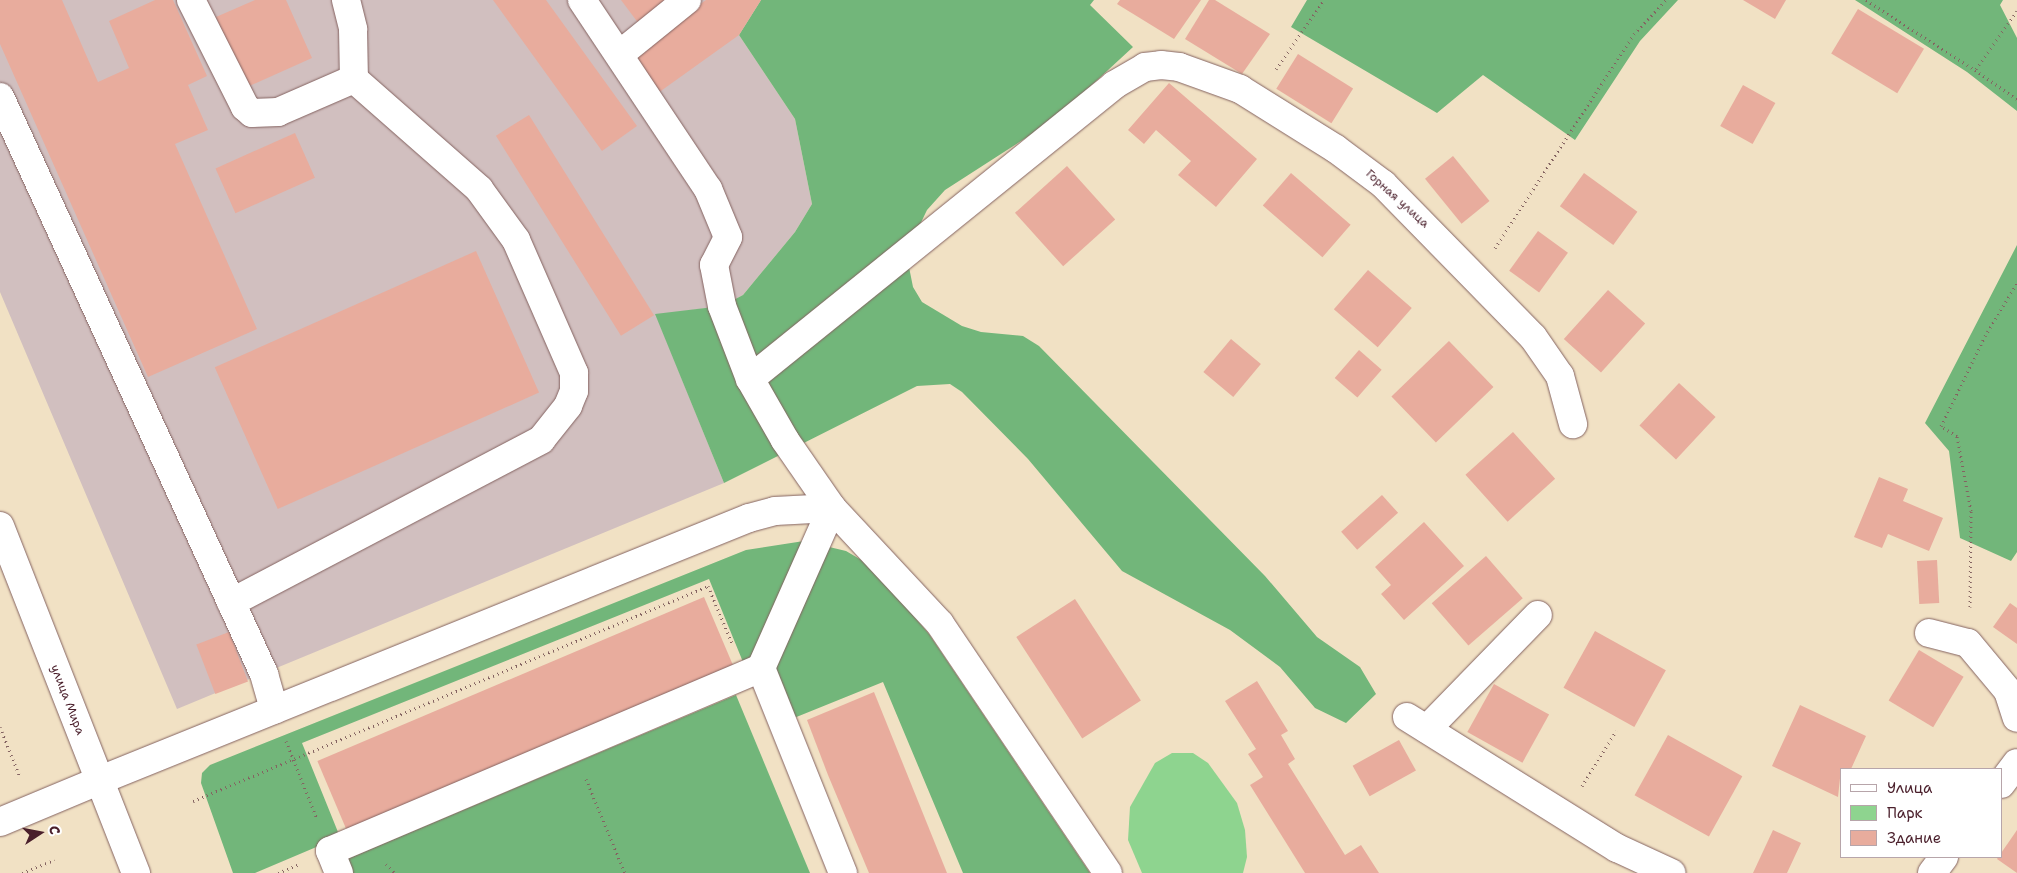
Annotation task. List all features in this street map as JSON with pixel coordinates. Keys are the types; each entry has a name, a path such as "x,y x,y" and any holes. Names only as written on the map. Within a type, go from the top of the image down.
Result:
{"street":[{"path":"191,0 245,107 252,113 278,112 354,79"},
{"path":"231,603 541,440 555,426 574,391 574,373 569,356 516,240 497,210 479,189 354,79 353,28 346,0"},
{"path":"582,0 620,54 708,189 728,237 714,265 722,306 750,378 785,440 832,508 940,624 1108,873"},
{"path":"620,54 687,0"},
{"name":"Горная улица","path":"750,378 1114,85 1145,67 1178,67 1220,81 1256,98 1384,184 1477,278 1550,359 1567,395 1573,424"},
{"path":"0,97 264,674 274,710"},
{"path":"335,862 574,748 753,672 832,508"},
{"path":"0,822 749,518 775,511 832,508"},
{"name":"улица Мира","path":"0,526 98,782 136,873"},
{"path":"1538,615 1417,723 1617,848 1671,873"},
{"path":"1929,633 1968,643 2008,691 2017,718"},
{"path":"753,672 843,873"},
{"path":"2002,783 2017,763"},
{"path":"1932,873 1943,858"}],"path":[{"path":"1256,98 1324,0"},
{"path":"1477,278 1634,34 1666,0"},
{"path":"1866,0 2017,99"},
{"path":"1975,70 2017,12"},
{"path":"1968,643 1971,511 1957,436 1941,426 1986,336 2017,284"},
{"path":"193,801 708,586 753,672"},
{"path":"274,710 335,862"},
{"path":"0,727 21,779"},
{"path":"1564,815 1616,731"},
{"path":"574,748 625,873"},
{"path":"22,873 54,860"}],"shaded area":[{"path":"0,0 761,0 739,35 795,119 812,204 795,232 743,295 722,306 656,315 724,483 177,709 0,292"}],"green space":[{"path":"761,0 1094,0 1090,5 1133,47 1055,119 945,190 927,210 915,235 909,267 913,287 922,302 962,326 981,332 1023,336 1039,346 1265,576 1317,637 1360,667 1376,694 1346,723 1315,708 1280,667 1230,630 1122,571 1028,459 962,392 950,384 917,386 724,483 655,314 722,306 743,295 795,232 812,204 795,119 739,35"},
{"path":"1307,0 1678,0 1640,41 1575,140 1483,75 1437,113 1291,27"},
{"path":"1855,0 2003,0 2000,5 2017,38 2017,111 1967,72"},
{"path":"2017,245 2017,552 2011,561 1960,538 1949,451 1925,423"},
{"path":"804,541 846,551 870,565 929,634 1090,873 963,873 883,682 789,720 743,662 709,579 302,743 340,837 255,873 233,873 201,783 202,773 210,765 746,550"},
{"path":"736,695 810,873 353,873 347,859"},
{"path":"1172,753 1193,753 1208,763 1237,803 1245,830 1247,857 1243,873 1142,873 1128,840 1130,807 1155,763"}],"building":[{"path":"0,0 62,0 98,82 129,68 109,21 155,0 173,0 207,76 188,85 208,130 175,144 257,329 148,377 0,44"},
{"path":"255,0 286,0 312,58 247,87 216,17"},
{"path":"493,0 546,0 637,126 602,151"},
{"path":"621,0 679,0 642,28"},
{"path":"706,0 761,0 739,35 658,93 630,54"},
{"path":"1120,0 1201,0 1174,39 1117,4"},
{"path":"1209,0 1215,0 1270,34 1242,74 1185,39"},
{"path":"1743,0 1786,0 1775,19"},
{"path":"1858,9 1924,49 1897,93 1831,54"},
{"path":"1298,54 1353,88 1331,123 1276,89"},
{"path":"1169,83 1257,159 1216,207 1178,175 1191,161 1156,130 1144,144 1128,130"},
{"path":"1743,85 1775,103 1753,144 1720,126"},
{"path":"529,115 654,315 621,336 496,136"},
{"path":"295,133 315,178 235,213 216,168"},
{"path":"1453,156 1490,201 1462,224 1425,179"},
{"path":"1067,166 1115,220 1063,266 1015,213"},
{"path":"1291,173 1351,225 1322,257 1263,205"},
{"path":"1584,173 1637,212 1613,245 1560,206"},
{"path":"1538,231 1568,253 1539,292 1509,271"},
{"path":"476,251 539,393 278,509 215,367"},
{"path":"1368,270 1412,308 1378,347 1334,309"},
{"path":"1608,290 1645,323 1601,373 1564,339"},
{"path":"1231,339 1261,364 1233,397 1203,372"},
{"path":"1449,341 1493,387 1436,443 1391,397"},
{"path":"1359,350 1382,370 1357,398 1335,378"},
{"path":"1679,383 1716,417 1676,460 1639,425"},
{"path":"1513,432 1555,479 1508,522 1465,475"},
{"path":"1879,477 1908,489 1903,501 1943,518 1929,551 1888,534 1882,548 1854,537"},
{"path":"1382,495 1398,513 1357,550 1341,532"},
{"path":"1424,522 1464,566 1404,620 1381,594 1391,585 1375,567"},
{"path":"1486,556 1523,598 1468,645 1432,603"},
{"path":"1937,560 1939,603 1919,604 1917,561"},
{"path":"704,597 733,665 346,829 317,761"},
{"path":"1075,599 1141,700 1082,739 1016,637"},
{"path":"2010,603 2017,608 2017,644 1993,627"},
{"path":"1595,631 1666,670 1634,727 1563,688"},
{"path":"229,632 248,681 215,694 196,645"},
{"path":"1919,650 1964,677 1933,727 1889,701"},
{"path":"1257,681 1288,731 1281,735 1295,759 1288,764 1345,855 1361,845 1379,873 1305,873 1250,785 1263,777 1248,754 1256,749 1225,701"},
{"path":"1494,684 1549,715 1522,763 1467,732"},
{"path":"874,692 947,873 869,873 828,775 807,720"},
{"path":"1800,705 1866,736 1851,768 1840,768 1838,797 1772,766"},
{"path":"1668,735 1742,776 1709,837 1635,795"},
{"path":"1399,740 1416,771 1370,796 1353,766"},
{"path":"1773,830 1801,843 1787,873 1753,873"},
{"path":"2017,830 2017,873 1997,859 2002,858 2002,852"}]}
